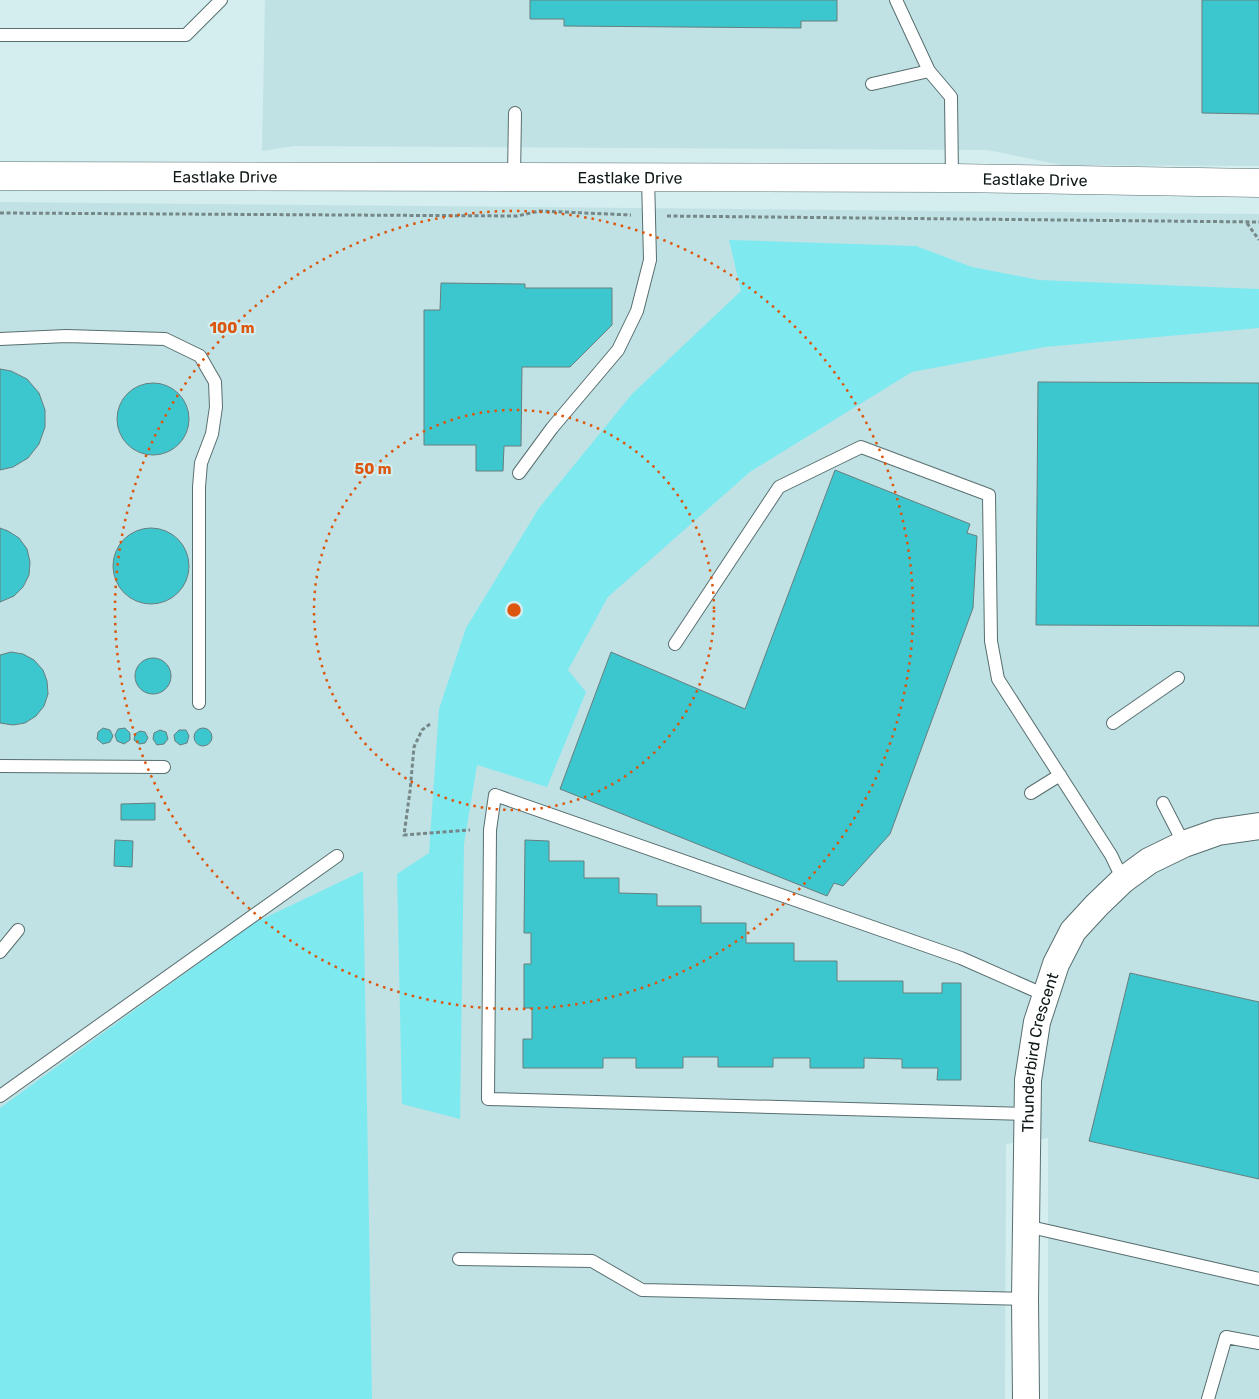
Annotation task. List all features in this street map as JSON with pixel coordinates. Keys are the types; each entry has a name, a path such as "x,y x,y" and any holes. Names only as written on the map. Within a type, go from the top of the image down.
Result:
{"street":[{"name":"Eastlake Drive","path":"0,176 952,178 1259,183"},
{"name":"Thunderbird Crescent","path":"1026,1399 1025,1299 1028,1080 1037,1022 1056,964 1073,931 1123,880 1149,861 1184,844 1218,832 1259,826"}],"lane":[{"path":"0,36 186,35 221,0"},
{"path":"896,0 929,71 951,97 952,178"},
{"path":"872,84 929,71"},
{"path":"514,177 515,113"},
{"path":"520,473 552,428 618,350 638,312 650,260 648,177"},
{"path":"0,339 66,336 165,339 200,356 215,382 216,407 212,434 201,463 199,487 199,704"},
{"path":"675,644 779,487 861,447 989,495 991,641 998,679 1111,855 1123,880"},
{"path":"1113,723 1178,678"},
{"path":"0,766 164,767"},
{"path":"1031,793 1060,775"},
{"path":"1027,1114 488,1099 490,830 495,794 961,958 1045,995"},
{"path":"1163,803 1184,844"},
{"path":"0,1096 337,856"},
{"path":"0,952 18,930"},
{"path":"1026,1226 1259,1279"},
{"path":"459,1259 592,1261 642,1290 1025,1299"},
{"path":"1208,1399 1226,1338 1259,1343"}],"path":[{"path":"1247,222 1259,240"},
{"path":"430,724 422,730 414,746 404,835 490,830"}],"shaded area":[{"path":"265,0 1259,0 1259,166 1061,165 988,150 294,146 262,151"},
{"path":"0,202 1259,214 1259,1399 1048,1399 1048,1138 1006,1144 1005,1399 0,1399"},
{"path":"729,240 916,246 972,267 1039,280 1259,289 1259,328 1045,347 912,372 750,472 608,597 568,670 586,692 547,787 477,765 464,844 460,1119 402,1104 397,874 429,853 439,709 466,628 539,508 632,394 741,291"},
{"path":"363,871 372,1399 0,1399 0,1108 254,923"}],"building":[{"path":"530,0 837,0 837,21 801,21 801,28 564,26 564,19 530,19"},
{"path":"1202,0 1259,0 1259,114 1202,113"},
{"path":"441,283 525,284 525,288 612,288 612,325 570,367 522,367 521,446 504,446 503,471 476,471 476,445 424,445 424,310 440,310"},
{"path":"0,369 11,371 27,379 39,393 45,410 45,427 39,444 28,458 13,467 0,470"},
{"path":"1038,382 1259,383 1259,626 1036,625"},
{"path":"160,383 179,393 187,405 189,419 187,433 179,445 167,453 146,455 127,445 119,433 117,412 127,393 139,385"},
{"path":"835,470 970,524 967,533 977,536 973,608 890,834 843,886 834,883 827,896 560,789 611,652 745,709"},
{"path":"0,528 19,538 27,549 30,562 29,575 23,587 14,596 0,602"},
{"path":"151,528 165,531 178,539 186,552 189,566 186,580 178,593 165,601 151,604 137,601 124,593 116,580 113,566 116,552 124,539 137,531"},
{"path":"11,652 23,654 34,660 43,670 47,681 48,694 44,706 36,716 25,723 13,725 0,723 0,655"},
{"path":"153,658 160,659 166,663 170,669 170,683 166,689 160,693 153,694 146,693 140,689 136,683 135,676 136,669 140,663 146,659"},
{"path":"103,728 110,730 113,736 110,742 103,744 97,739 98,732"},
{"path":"125,728 130,733 130,740 124,744 117,741 115,735 118,729"},
{"path":"203,728 210,730 212,737 210,744 203,746 196,744 194,737 196,730"},
{"path":"160,730 166,732 168,739 164,744 157,745 153,739 154,733"},
{"path":"179,730 186,730 189,736 187,743 180,745 175,741 174,735"},
{"path":"140,731 145,732 148,738 145,743 139,744 134,740 135,734"},
{"path":"155,803 155,820 121,820 121,804"},
{"path":"115,840 133,841 132,867 114,866"},
{"path":"525,840 549,841 549,861 584,861 584,878 619,878 619,893 657,894 657,906 701,906 701,923 746,923 746,943 794,943 794,961 837,961 837,981 903,981 903,993 942,993 942,983 961,983 961,1080 937,1080 938,1068 902,1068 902,1059 864,1058 864,1068 810,1068 810,1058 773,1058 773,1067 718,1067 718,1057 683,1057 683,1068 636,1068 636,1058 603,1058 603,1068 523,1068 523,1039 532,1039 532,1008 524,1008 524,964 531,964 531,933 524,933"},
{"path":"1130,973 1259,1002 1259,1179 1089,1141"}]}
